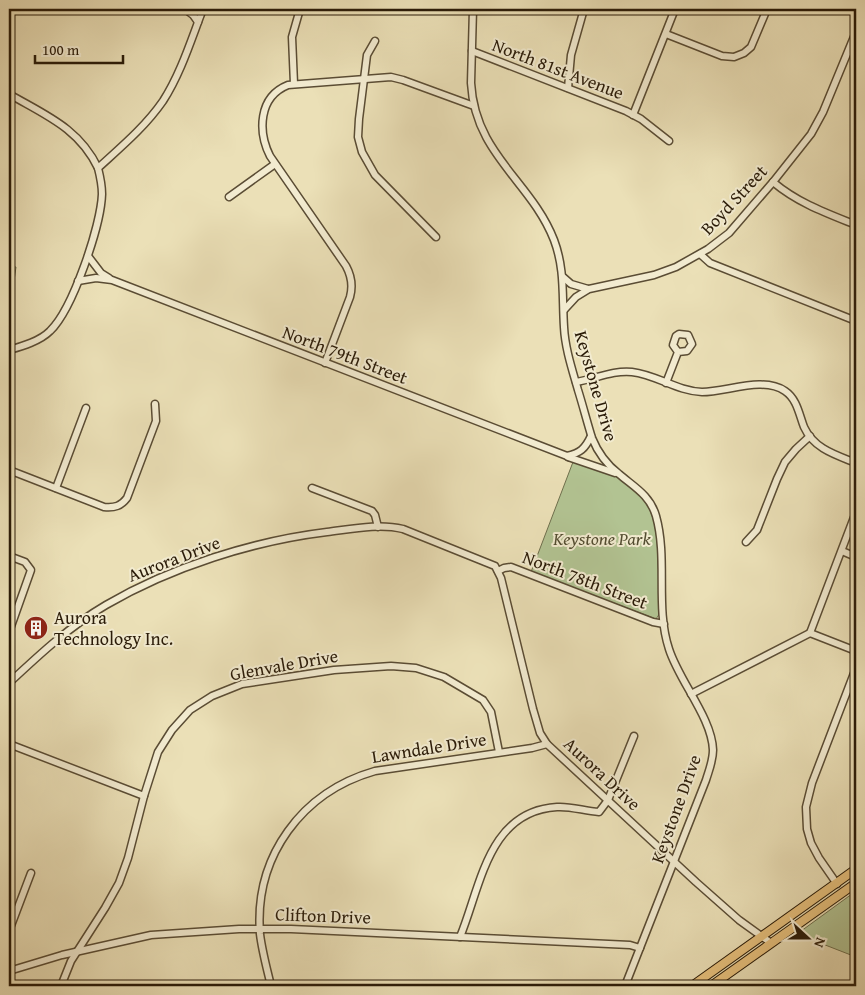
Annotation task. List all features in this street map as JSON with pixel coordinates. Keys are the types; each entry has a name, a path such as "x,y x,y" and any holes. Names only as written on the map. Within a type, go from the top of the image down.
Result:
{"main road":[{"path":"692,986 856,869"},
{"path":"711,986 856,883"}],"street":[{"path":"185,9 198,22"},
{"path":"98,168 140,128 162,102 178,74 203,9"},
{"path":"294,84 292,37 300,9"},
{"name":"Keystone Drive","path":"473,9 471,83 474,106 480,126 490,146 548,227 557,250 563,277 566,346 591,436 602,457 619,474 644,494 651,504 660,539 664,624 669,649 673,661 711,736 713,758 625,986"},
{"path":"568,88 571,55 584,9"},
{"path":"633,115 675,9"},
{"path":"666,34 724,57 734,57 747,50 754,40 767,9"},
{"name":"Boyd Street","path":"564,310 576,297 589,290 654,275 676,267 700,254 729,233 801,149 818,121 856,32"},
{"path":"375,41 367,55 358,129 364,158 375,175 436,237"},
{"name":"North 81st Avenue","path":"472,51 633,115 669,141"},
{"path":"325,363 350,298 352,287 350,275 346,266 275,164 263,142 263,115 268,103 274,93 285,86 384,76 398,78 474,106"},
{"path":"9,94 70,130 85,145 98,168 102,194 88,256 62,315 51,330 21,347 9,350"},
{"path":"229,197 275,164"},
{"path":"773,182 789,195 805,204 856,225"},
{"path":"700,254 710,263 856,321"},
{"name":"North 79th Street","path":"88,256 101,273 112,280 567,456 619,474"},
{"path":"563,277 571,284 589,290"},
{"name":"North 79th Street","path":"78,281 96,278 112,280"},
{"path":"666,383 678,352"},
{"path":"576,382 624,372 642,374 684,389 702,392 761,384 777,387 792,397 810,436 817,444 826,451 856,463"},
{"path":"9,470 104,507 114,508 120,506 128,498 156,421 155,404"},
{"path":"56,488 86,408"},
{"path":"567,456 582,451 587,446 591,436"},
{"path":"746,542 756,530 785,462 810,436"},
{"path":"312,488 372,511 378,527"},
{"path":"691,694 810,633 856,512"},
{"name":"North 78th Street","path":"378,527 391,526 403,529 495,566 498,571 510,568 653,622 664,624"},
{"name":"Aurora Drive","path":"9,683 49,647 104,606 170,574 230,553 271,542 312,534 378,527"},
{"path":"842,551 856,557"},
{"path":"9,556 25,562 29,566 31,574 9,632"},
{"name":"Aurora Drive","path":"498,571 540,732 547,744 739,920 771,943"},
{"path":"810,633 856,651"},
{"name":"Glenvale Drive","path":"61,986 71,960 102,914 119,883 128,858 154,762 164,742 181,720 201,702 221,691 242,684 334,670 406,667 426,670 444,677 480,698 488,705 493,716 499,752"},
{"path":"837,884 819,858 811,842 806,822 806,806 812,783 856,668"},
{"path":"460,937 491,851 499,838 509,827 528,814 549,807 568,807 599,812 608,800 634,736"},
{"path":"9,744 144,796"},
{"name":"Lawndale Drive","path":"271,986 260,928 263,888 276,851 295,821 322,796 347,781 375,770 532,748 547,744"},
{"path":"9,931 31,874"},
{"name":"Clifton Drive","path":"9,971 78,951 162,933 260,928 630,945 640,948"}],"green space":[{"path":"9,266 16,267 13,288 9,287"},
{"name":"Keystone Park","path":"573,462 616,476 641,495 647,505 655,526 658,549 660,613 656,619 531,572"},
{"path":"856,891 856,957 797,934"}],"place":[{"name":"Aurora Technology Inc.","path":"36,628"}]}
